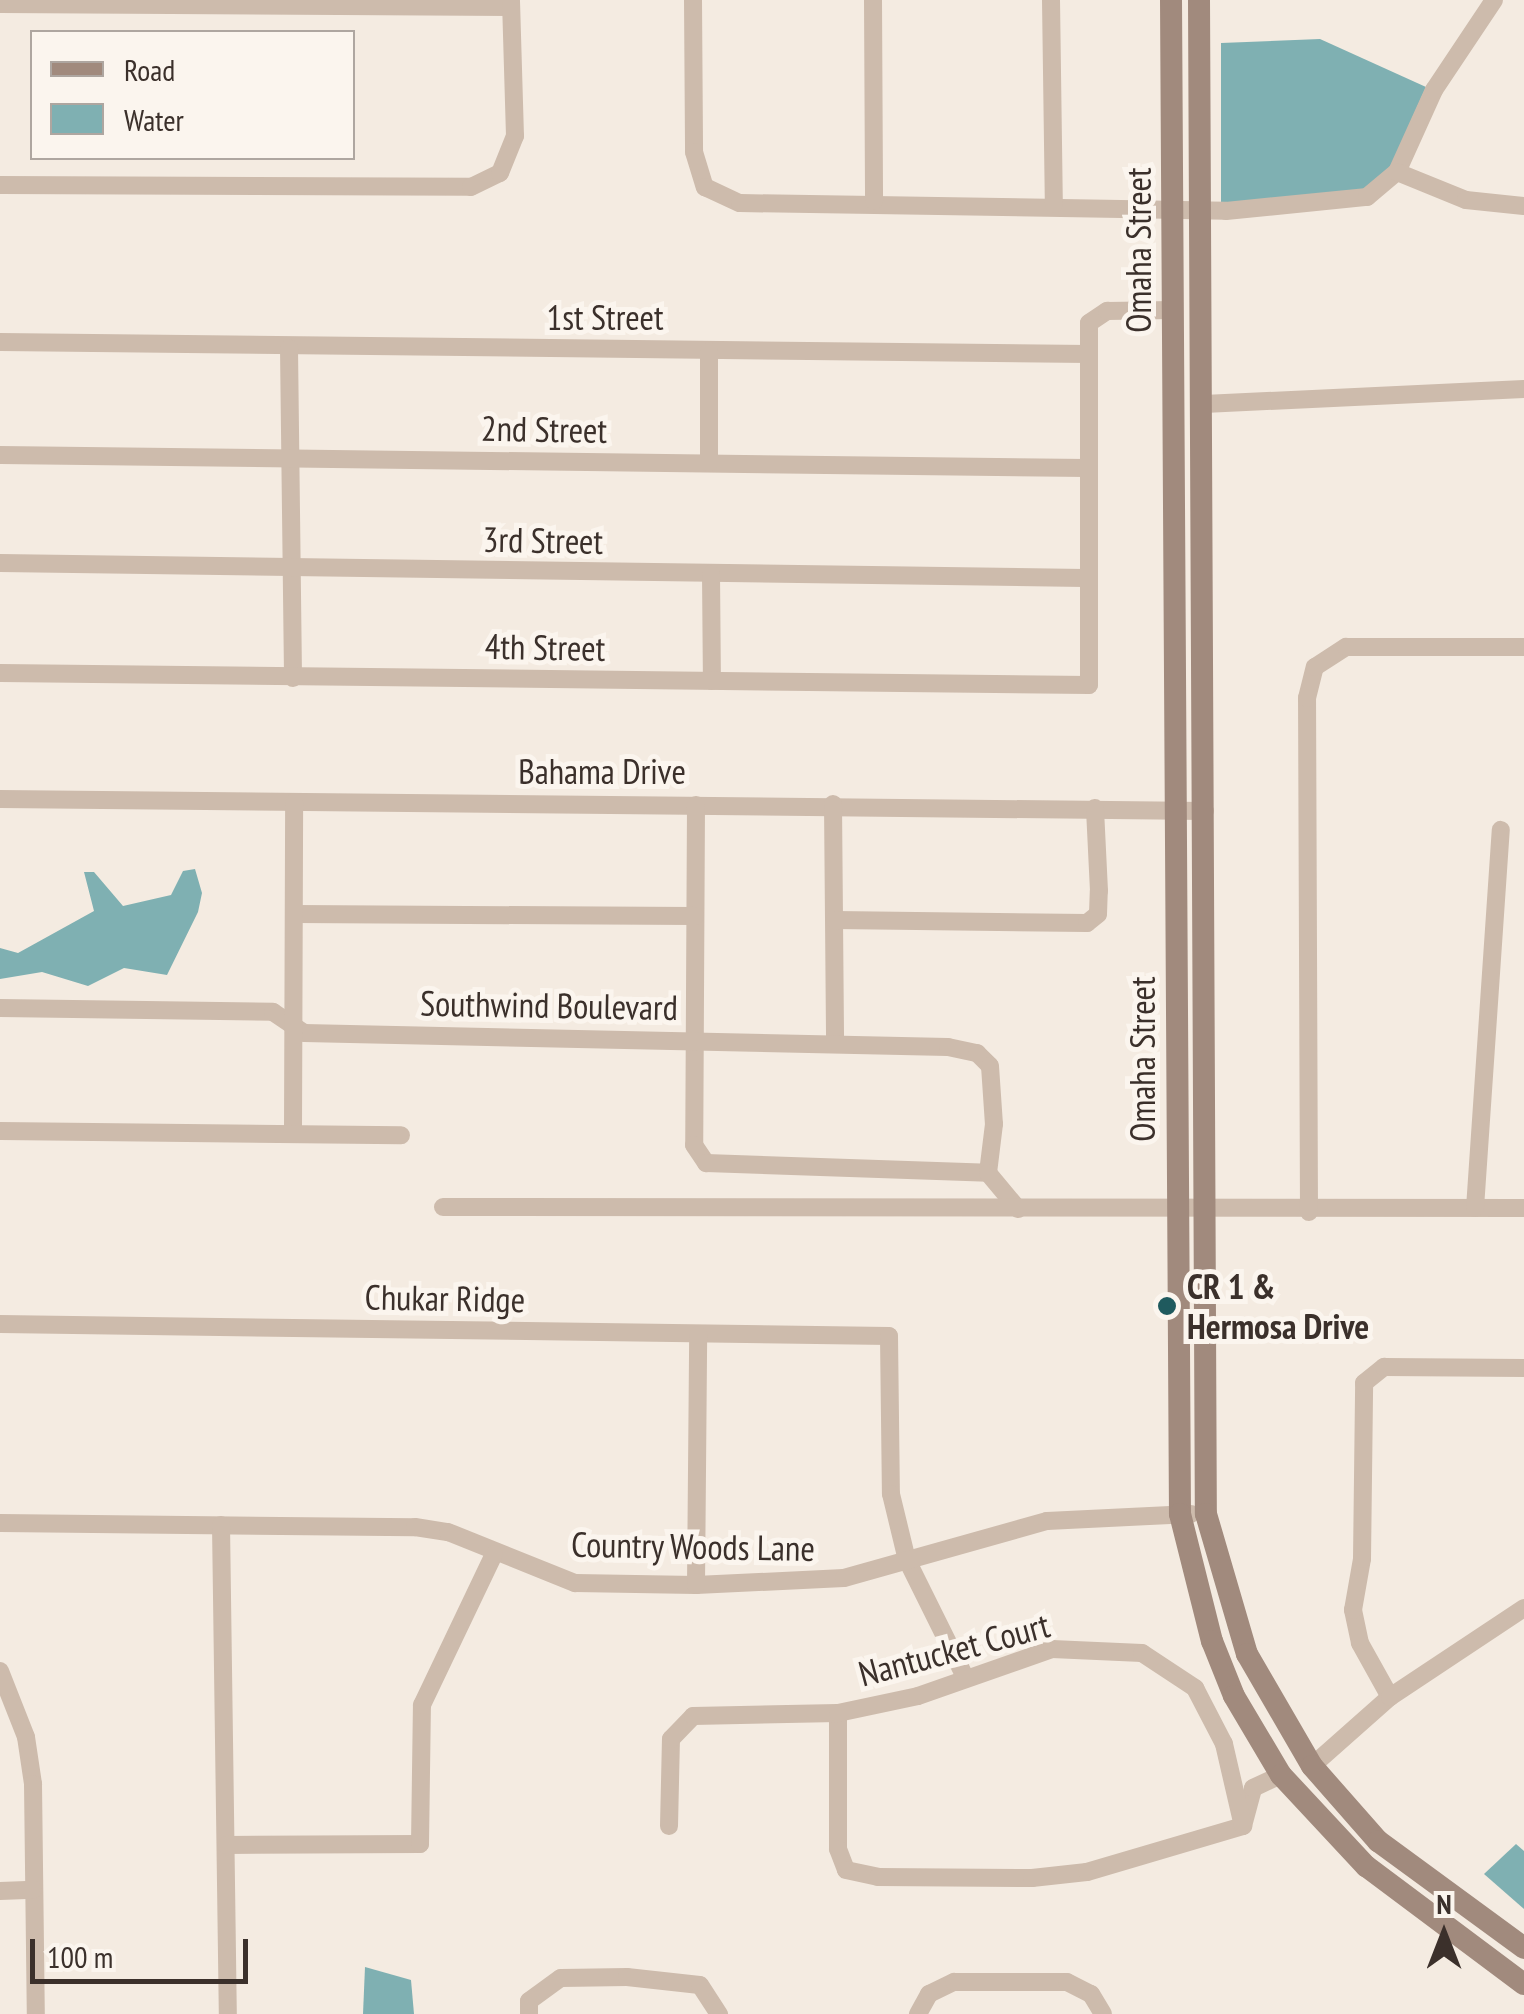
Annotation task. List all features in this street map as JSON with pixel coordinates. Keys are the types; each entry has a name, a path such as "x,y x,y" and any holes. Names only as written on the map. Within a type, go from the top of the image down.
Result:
{"main road":[{"name":"Omaha Street","path":"1171,0 1180,1514 1212,1641 1234,1696 1281,1775 1366,1866 1524,1984"},
{"name":"Omaha Street","path":"1199,0 1204,404 1206,1514 1247,1654 1312,1766 1378,1840 1524,1948"}],"street":[{"path":"693,0 694,152 705,187 740,202 1054,204 1201,210 1338,204 1368,197 1397,172 1434,90 1494,0"},
{"path":"872,0 874,201"},
{"path":"1052,0 1054,204"},
{"path":"0,4 511,3 515,136 500,173 471,187 0,184"},
{"path":"1397,172 1466,200 1524,206"},
{"path":"1085,578 1089,354 1086,340 1096,316 1174,310"},
{"name":"1st Street","path":"0,342 1089,354"},
{"path":"289,348 293,678"},
{"path":"709,350 709,464"},
{"path":"1204,404 1524,389"},
{"name":"2nd Street","path":"0,455 1088,468"},
{"name":"3rd Street","path":"0,564 1085,578"},
{"path":"711,574 712,682"},
{"name":"4th Street","path":"0,672 1088,684 1085,578"},
{"path":"1309,1212 1306,698 1315,666 1346,648 1524,647"},
{"name":"Bahama Drive","path":"0,798 1204,811"},
{"path":"293,1130 294,802"},
{"path":"832,804 835,1044"},
{"path":"696,805 694,1145 706,1163 988,1173 1018,1209"},
{"path":"834,920 1087,923 1098,914 1100,891 1095,808"},
{"path":"1475,1208 1501,830"},
{"path":"294,914 695,916"},
{"name":"Southwind Boulevard","path":"0,1008 273,1012 296,1032 835,1044 977,1053 990,1066 994,1124 988,1173"},
{"path":"0,1131 293,1130 400,1135"},
{"path":"443,1207 1309,1212 1524,1208"},
{"name":"Chukar Ridge","path":"0,1324 889,1336 891,1494 907,1560"},
{"path":"696,1584 698,1334"},
{"path":"1390,1697 1360,1643 1353,1610 1362,1559 1364,1383 1384,1366 1524,1368"},
{"name":"Country Woods Lane","path":"0,1523 415,1528 448,1532 494,1554 576,1583 696,1584 844,1578 1046,1521 1206,1514"},
{"path":"221,1525 228,2014"},
{"path":"226,1845 420,1844 422,1706 494,1554"},
{"path":"907,1560 964,1675"},
{"path":"1312,1766 1390,1697 1524,1608"},
{"name":"Nantucket Court","path":"669,1826 671,1739 693,1716 838,1714 918,1696 964,1675 1052,1649 1142,1653 1195,1688 1224,1744 1243,1826"},
{"path":"0,1670 26,1737 33,1784 36,2014"},
{"path":"838,1714 838,1849 846,1870 878,1877 1032,1878 1087,1872 1243,1826 1253,1788 1281,1775"},
{"path":"0,1891 33,1890"},
{"path":"529,2014 530,2001 561,1978 626,1977 700,1986 719,2014"},
{"path":"918,2014 929,1994 954,1982 1067,1982 1091,1994 1103,2014"}],"water":[{"path":"1320,39 1426,87 1391,166 1364,189 1337,196 1221,203 1221,43"},
{"path":"195,869 202,893 198,912 167,975 124,968 88,986 42,972 0,979 0,948 18,953 94,911 84,872 94,872 123,906 171,895 183,871"},
{"path":"1516,1844 1524,1851 1524,1909 1484,1874"},
{"path":"365,1967 411,1980 414,2014 363,2014"}],"place":[{"name":"CR 1 & Hermosa Drive","path":"1167,1306"}]}
